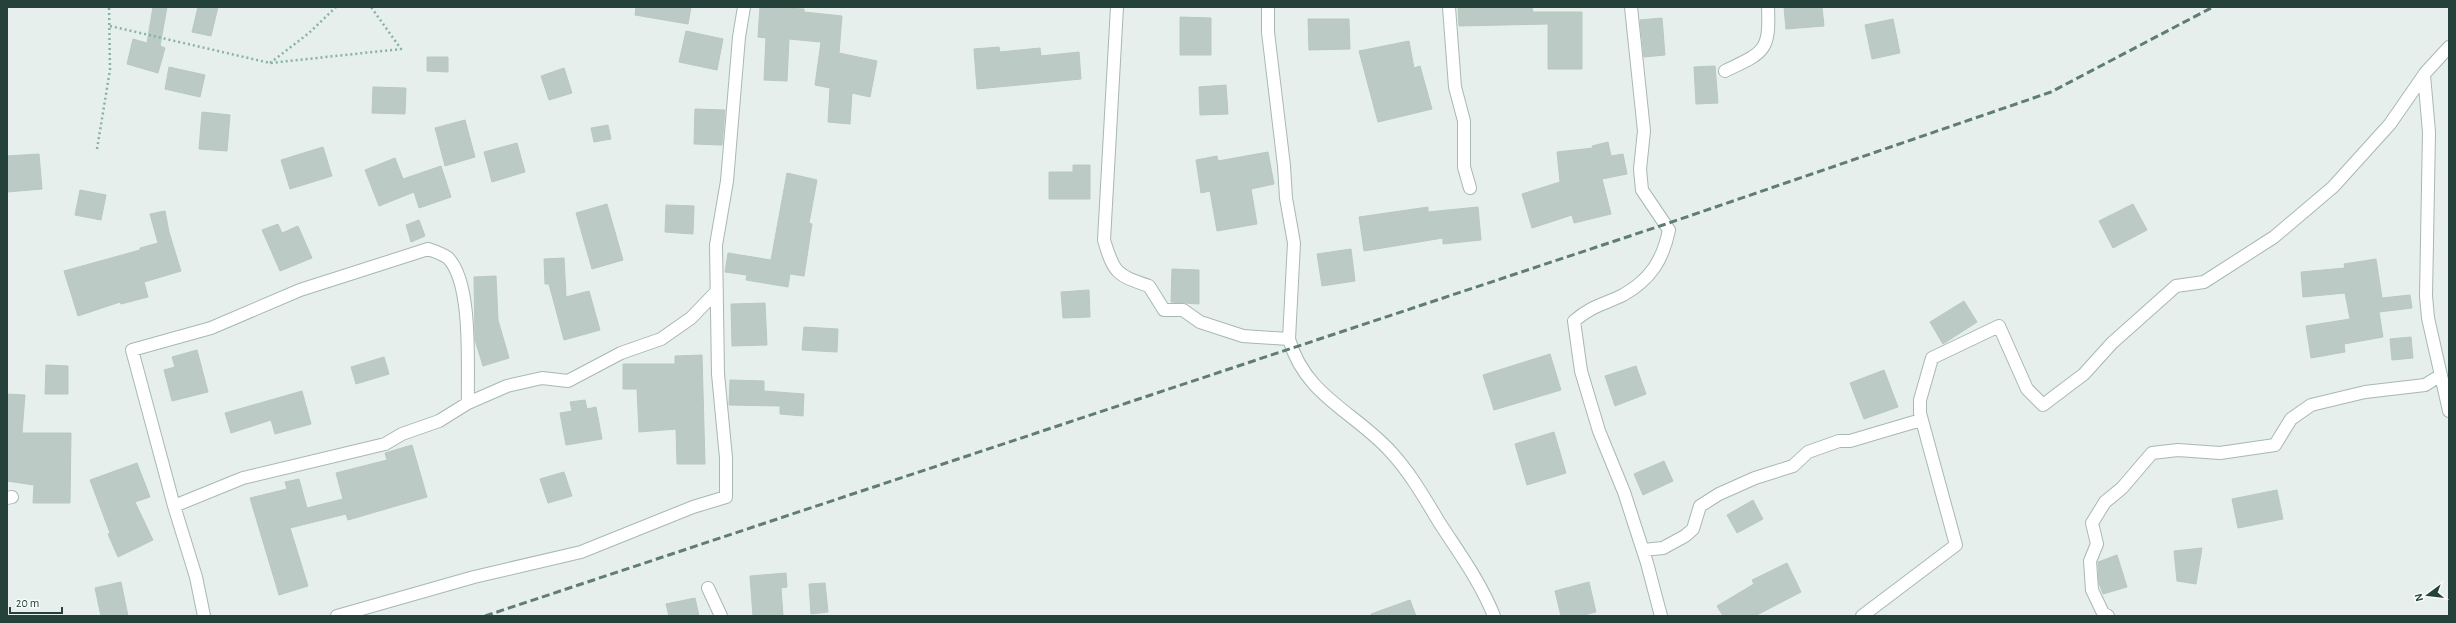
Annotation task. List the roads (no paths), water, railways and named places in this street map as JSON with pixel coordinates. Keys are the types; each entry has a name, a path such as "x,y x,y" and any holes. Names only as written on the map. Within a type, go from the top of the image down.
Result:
{"street":[{"path":"337,616 474,578 581,552 693,507 726,497 726,458 718,374 716,245 727,181 739,37 744,7"},
{"path":"1117,7 1104,240 1111,265 1126,278 1150,286 1164,310 1183,310 1200,322 1243,336 1289,339"},
{"path":"1268,7 1268,32 1284,166 1286,198 1294,243 1289,339 1295,359 1316,387 1345,414 1370,432 1408,472 1484,590 1494,616"},
{"path":"1449,7 1455,87 1464,121 1464,166 1470,188"},
{"path":"1631,7 1644,131 1640,169 1642,190 1669,230 1665,252 1651,274 1623,295 1589,308 1574,321 1581,372 1599,431 1624,492 1643,550 1661,616"},
{"path":"1725,71 1758,55 1767,42 1768,7"},
{"path":"1862,616 1956,545 1921,420 1920,400 1932,358 1999,326 2027,389 2043,405 2084,374 2112,343 2176,286 2204,282 2274,236 2333,187 2390,124 2424,75 2449,47"},
{"path":"2424,75 2429,132 2426,296 2428,318 2449,411"},
{"path":"204,616 196,577 174,506 132,350 211,328 300,290 428,249 448,258 459,278 466,306 468,403"},
{"path":"174,506 243,478 385,444 402,434 439,421 468,403 507,386 542,378 568,381 621,353 661,339 691,318 717,291"},
{"path":"2108,616 2103,613 2092,590 2090,561 2097,544 2092,523 2105,502 2122,488 2152,453 2178,450 2220,453 2275,445 2290,419 2311,405 2365,392 2425,385 2441,375"},
{"path":"1643,550 1663,548 1685,536 1693,528 1700,506 1719,494 1754,478 1793,466 1808,452 1839,441 1850,441 1921,420"},
{"path":"708,588 721,616"}],"railway":[{"path":"485,616 1663,225 2051,92 2213,7"}]}
